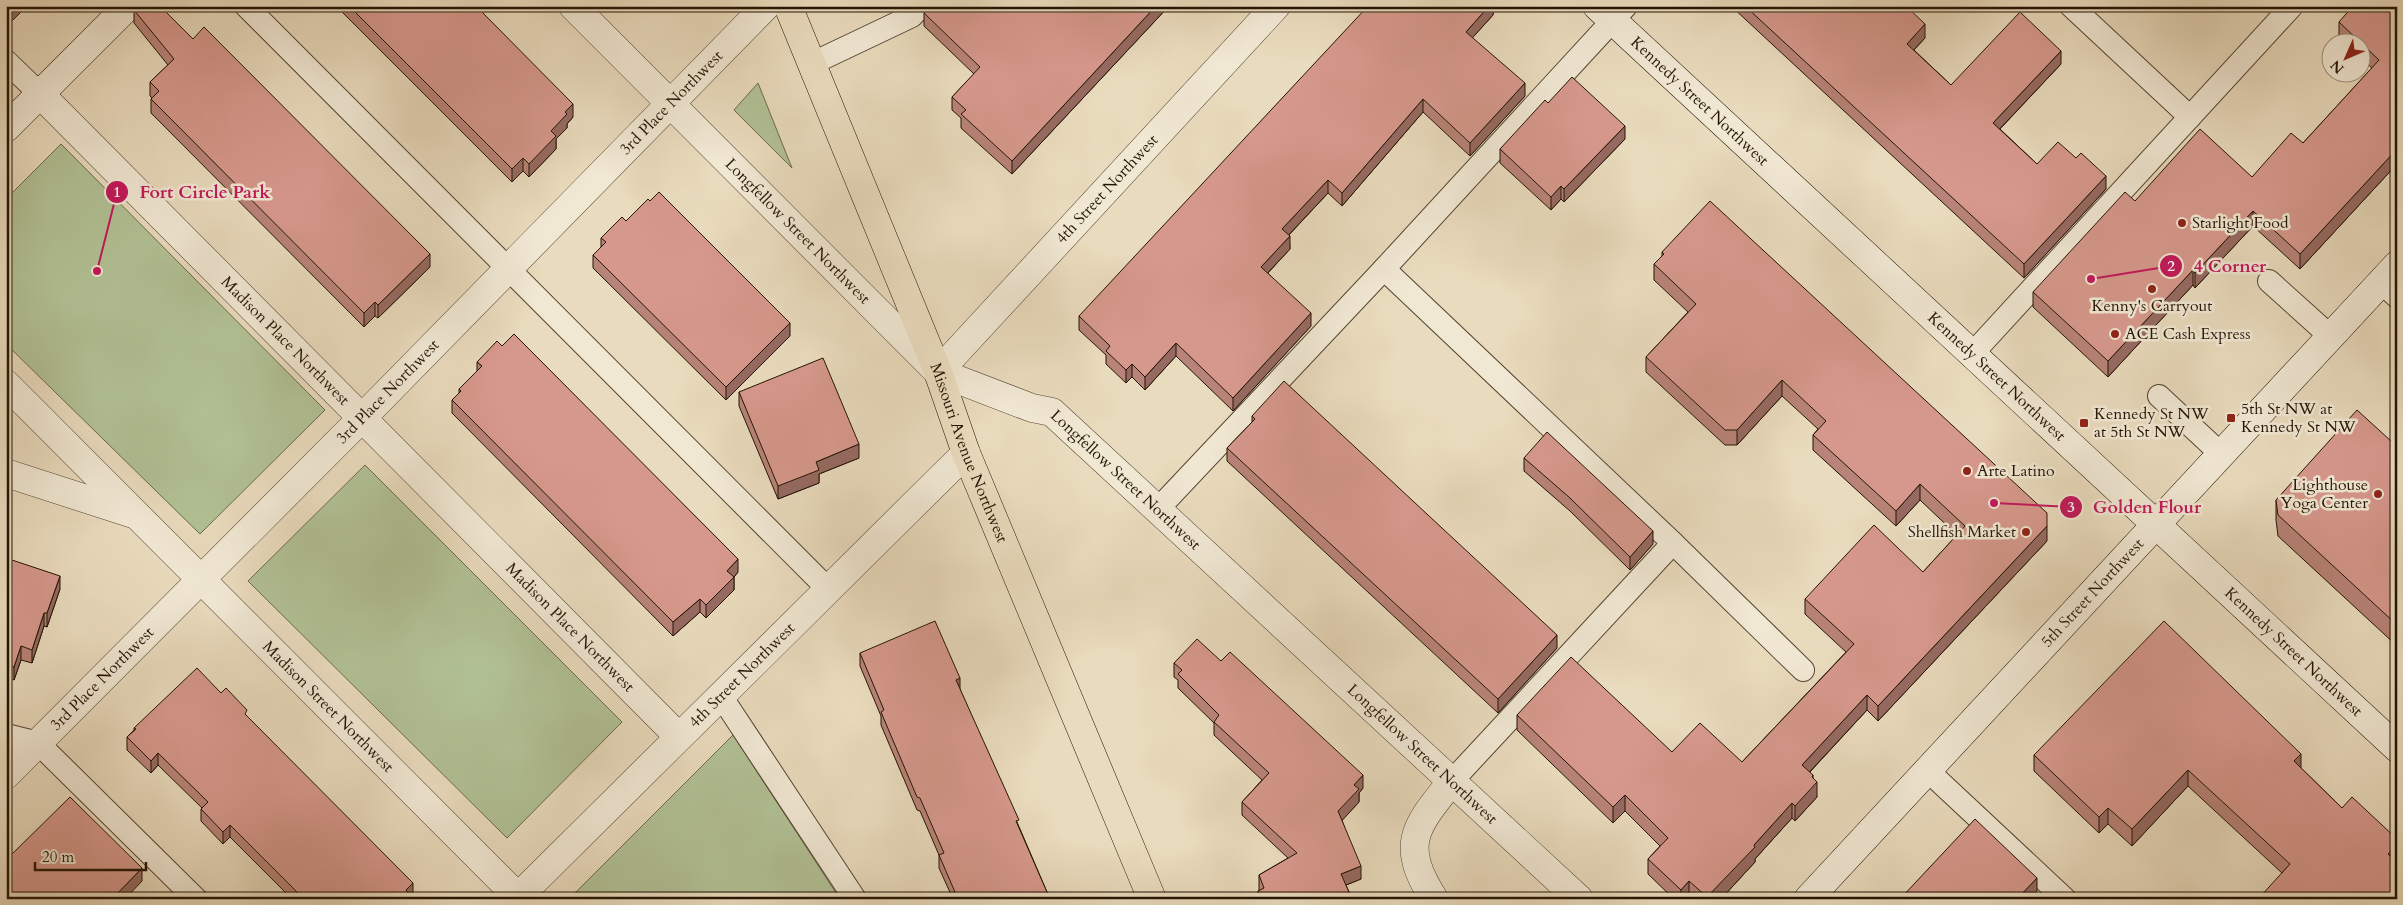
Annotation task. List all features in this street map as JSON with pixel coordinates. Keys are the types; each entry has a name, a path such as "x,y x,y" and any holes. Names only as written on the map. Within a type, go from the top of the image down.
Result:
{"main road":[{"name":"Missouri Avenue Northwest","path":"788,6 938,372 966,453 1152,899"}],"street":[{"path":"6,128 128,6"},
{"name":"Longfellow Street Northwest","path":"573,6 938,372 1032,408 1052,412 1579,899"},
{"name":"3rd Place Northwest","path":"6,775 362,418 766,6"},
{"name":"4th Street Northwest","path":"938,372 1276,6"},
{"name":"Kennedy Street Northwest","path":"1612,11 1972,354 2397,748"},
{"name":"Madison Place Northwest","path":"40,94 678,736"},
{"name":"5th Street Northwest","path":"1808,899 2330,336 2392,281"},
{"name":"Madison Street Northwest","path":"6,384 518,898"},
{"name":"4th Street Northwest","path":"518,898 678,736 966,453"},
{"name":"Madison Street Northwest","path":"6,473 138,516"},
{"path":"1434,899 1422,880 1414,856 1415,835 1426,813 1452,781"}],"lane":[{"path":"246,6 827,588"},
{"path":"811,64 912,16 920,6"},
{"path":"2071,6 2190,117"},
{"path":"1972,354 2292,6"},
{"path":"1158,509 1384,269 1612,11"},
{"path":"6,61 40,94"},
{"path":"1384,269 1673,543 1803,670"},
{"path":"2269,281 2330,336"},
{"path":"2160,396 2221,454"},
{"path":"1452,781 1673,543"},
{"path":"720,696 855,899"},
{"path":"6,735 38,743 196,899"},
{"path":"1927,770 2065,899"}],"green space":[{"path":"758,83 792,168 734,110"},
{"path":"61,144 325,410 200,534 6,344 6,199"},
{"path":"365,465 622,722 507,838 248,581"},
{"path":"733,735 840,899 569,899"}],"building":[{"path":"6,6 14,6 6,14"},
{"path":"138,6 160,6 193,39 204,27 430,254 378,305 375,302 364,313 151,99 159,91 150,82 174,59 134,10"},
{"path":"349,6 476,6 573,104 565,112 567,114 551,131 556,136 529,164 523,158 512,169"},
{"path":"930,6 1156,6 1012,161 961,114 966,110 952,97 980,67 924,13"},
{"path":"1368,6 1489,6 1466,32 1525,83 1470,143 1423,99 1342,193 1328,180 1282,229 1290,236 1261,267 1311,313 1233,398 1176,343 1145,377 1132,364 1126,370 1106,351 1110,346 1079,316"},
{"path":"1745,6 1906,6 1925,24 1907,44 1951,85 2020,12 2061,51 1993,123 2037,164 2058,142 2076,158 2081,153 2106,176 2024,264"},
{"path":"2353,6 2397,6 2397,149 2300,254 2253,211 2195,273 2193,270 2108,361 2033,292 2125,192 2135,201 2200,129 2252,177 2291,133 2303,143 2359,82 2370,82 2370,70 2379,60 2370,51 2370,32 2350,32 2339,22"},
{"path":"1572,77 1625,126 1564,189 1561,186 1551,197 1500,149 1545,100 1548,103"},
{"path":"659,192 790,323 726,387 593,255 606,242 601,238 622,217 626,221 648,199 650,201"},
{"path":"1710,201 2047,513 2047,526 1878,706 1867,695 1802,765 1813,775 1812,777 1817,782 1795,806 1792,803 1754,845 1755,847 1707,897 1689,881 1681,890 1648,859 1668,838 1625,795 1613,807 1517,715 1571,657 1672,752 1700,723 1742,762 1854,644 1805,599 1874,525 1923,572 1965,526 1920,484 1896,511 1813,435 1826,421 1782,380 1737,430 1725,430 1646,357 1696,304 1654,264 1664,254 1662,252"},
{"path":"514,334 738,559 727,571 734,577 706,605 700,599 673,622 452,400 461,391 459,389 482,366 477,362 497,341 502,346"},
{"path":"823,358 859,444 816,462 819,470 778,486 739,392"},
{"path":"1284,381 1557,635 1498,699 1227,448 1255,419 1252,416"},
{"path":"2357,410 2391,441 2397,434 2397,625 2278,515 2276,500"},
{"path":"1547,432 1653,531 1630,557 1570,498 1524,458"},
{"path":"6,558 60,576 47,613 44,613 32,650 21,646 14,667 6,664"},
{"path":"935,621 960,678 956,680 1019,820 1016,821 1050,899 958,899 939,855 944,853 920,798 917,797 881,712 884,710 860,653"},
{"path":"2164,621 2301,754 2294,761 2342,808 2352,797 2397,839 2397,845 2388,854 2397,861 2397,899 2258,899 2290,864 2188,770 2132,829 2108,808 2099,817 2034,755"},
{"path":"1197,639 1221,661 1230,652 1363,775 1354,785 1359,789 1338,811 1361,866 1341,874 1352,899 1261,899 1258,891 1264,888 1259,875 1297,853 1242,802 1269,773 1214,722 1219,715 1178,674 1182,670 1174,663"},
{"path":"197,668 221,693 226,688 247,710 245,714 413,883 406,890 409,894 404,899 304,899 230,825 223,832 201,809 208,802 158,753 151,761 127,737"},
{"path":"70,797 142,868 112,899 6,899 6,860"},
{"path":"1975,819 2037,878 2017,899 1900,899"}],"place":[{"name":"Starlight Food","path":"2182,223"},
{"name":"Fort Circle Park","path":"97,271"},
{"name":"4 Corner","path":"2091,279"},
{"name":"Kenny's Carryout","path":"2152,289"},
{"name":"ACE Cash Express","path":"2115,334"},
{"name":"5th St NW at Kennedy St NW","path":"2231,418"},
{"name":"Kennedy St NW at 5th St NW","path":"2084,423"},
{"name":"Arte Latino","path":"1967,471"},
{"name":"Lighthouse Yoga Center","path":"2378,494"},
{"name":"Golden Flour","path":"1994,503"},
{"name":"Shellfish Market","path":"2026,532"}]}
